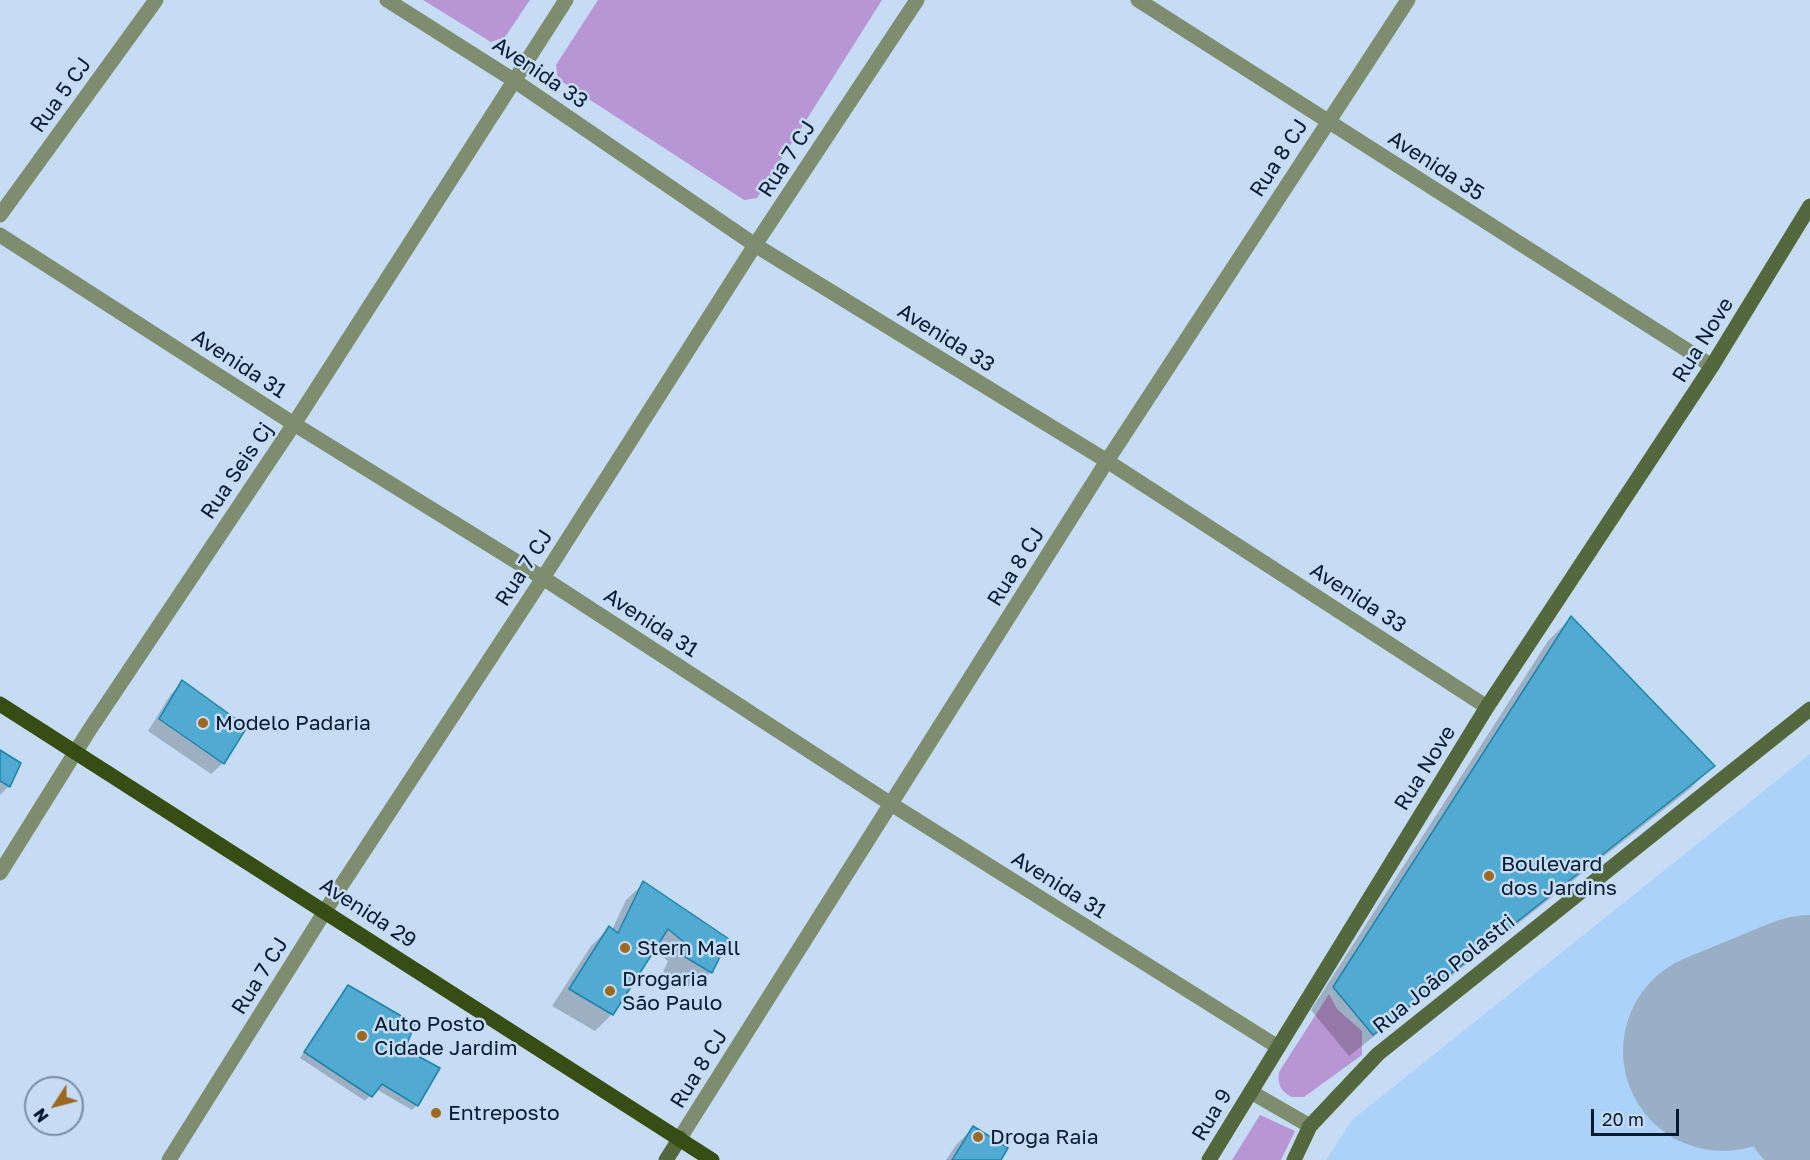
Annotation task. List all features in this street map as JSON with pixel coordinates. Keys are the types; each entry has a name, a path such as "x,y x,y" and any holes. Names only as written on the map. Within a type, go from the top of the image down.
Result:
{"main road":[{"name":"Avenida 29","path":"0,704 712,1160"}],"street":[{"name":"Rua 5 CJ","path":"0,215 156,0"},
{"name":"Avenida 33","path":"387,0 515,81 755,245 1107,461 1487,707"},
{"name":"Rua Seis Cj","path":"0,873 76,752 294,424 566,0"},
{"name":"Rua 7 CJ","path":"169,1160 325,911 543,578 755,245 917,0"},
{"name":"Avenida 35","path":"1138,0 1712,366"},
{"name":"Rua 8 CJ","path":"666,1160 1107,461 1408,0"},
{"name":"Rua Nove","path":"1251,1092 1487,707 1712,366 1810,206"},
{"name":"Avenida 31","path":"0,235 294,424 543,578 891,804 1278,1047"},
{"name":"Rua João Polastri","path":"1294,1160 1310,1126 1378,1054 1810,709"},
{"path":"1251,1092 1310,1126"},
{"name":"Rua 9","path":"1209,1160 1251,1092"}],"shaded area":[{"path":"423,0 530,0 505,37 491,42"},
{"path":"598,0 882,0 757,198 744,200 558,79 556,65"},
{"path":"1810,754 1810,1160 1326,1160 1352,1120"},
{"path":"1329,994 1337,1009 1362,1031 1362,1055 1304,1097 1292,1097 1281,1087 1279,1072"},
{"path":"1260,1115 1295,1131 1281,1160 1232,1160"}],"building":[{"name":"Boulevard dos Jardins","path":"1571,616 1715,766 1373,1035 1333,987"},
{"name":"Modelo Padaria","path":"182,680 247,727 224,764 159,719"},
{"path":"0,750 21,763 10,787 0,781"},
{"name":"Stern Mall","path":"643,881 729,939 712,973 680,954 685,943 668,929 613,1015 569,989 609,926 618,933"},
{"name":"Auto Posto Cidade Jardim","path":"348,985 415,1024 405,1049 440,1068 418,1106 382,1084 372,1097 304,1052"},
{"name":"Droga Raia","path":"973,1126 1008,1148 1001,1160 952,1160"}],"taxiway":[{"path":"1810,1016 1787,1036 1773,1058 1770,1071 1773,1098 1783,1118 1810,1149"}],"runway":[{"path":"1723,1051 1810,1015"}],"place":[{"name":"Modelo Padaria","path":"203,723"},
{"name":"Boulevard dos Jardins","path":"1489,876"},
{"name":"Stern Mall","path":"625,948"},
{"name":"Drogaria São Paulo","path":"610,991"},
{"name":"Auto Posto Cidade Jardim","path":"362,1036"},
{"name":"Entreposto","path":"436,1113"},
{"name":"Droga Raia","path":"978,1137"}]}
